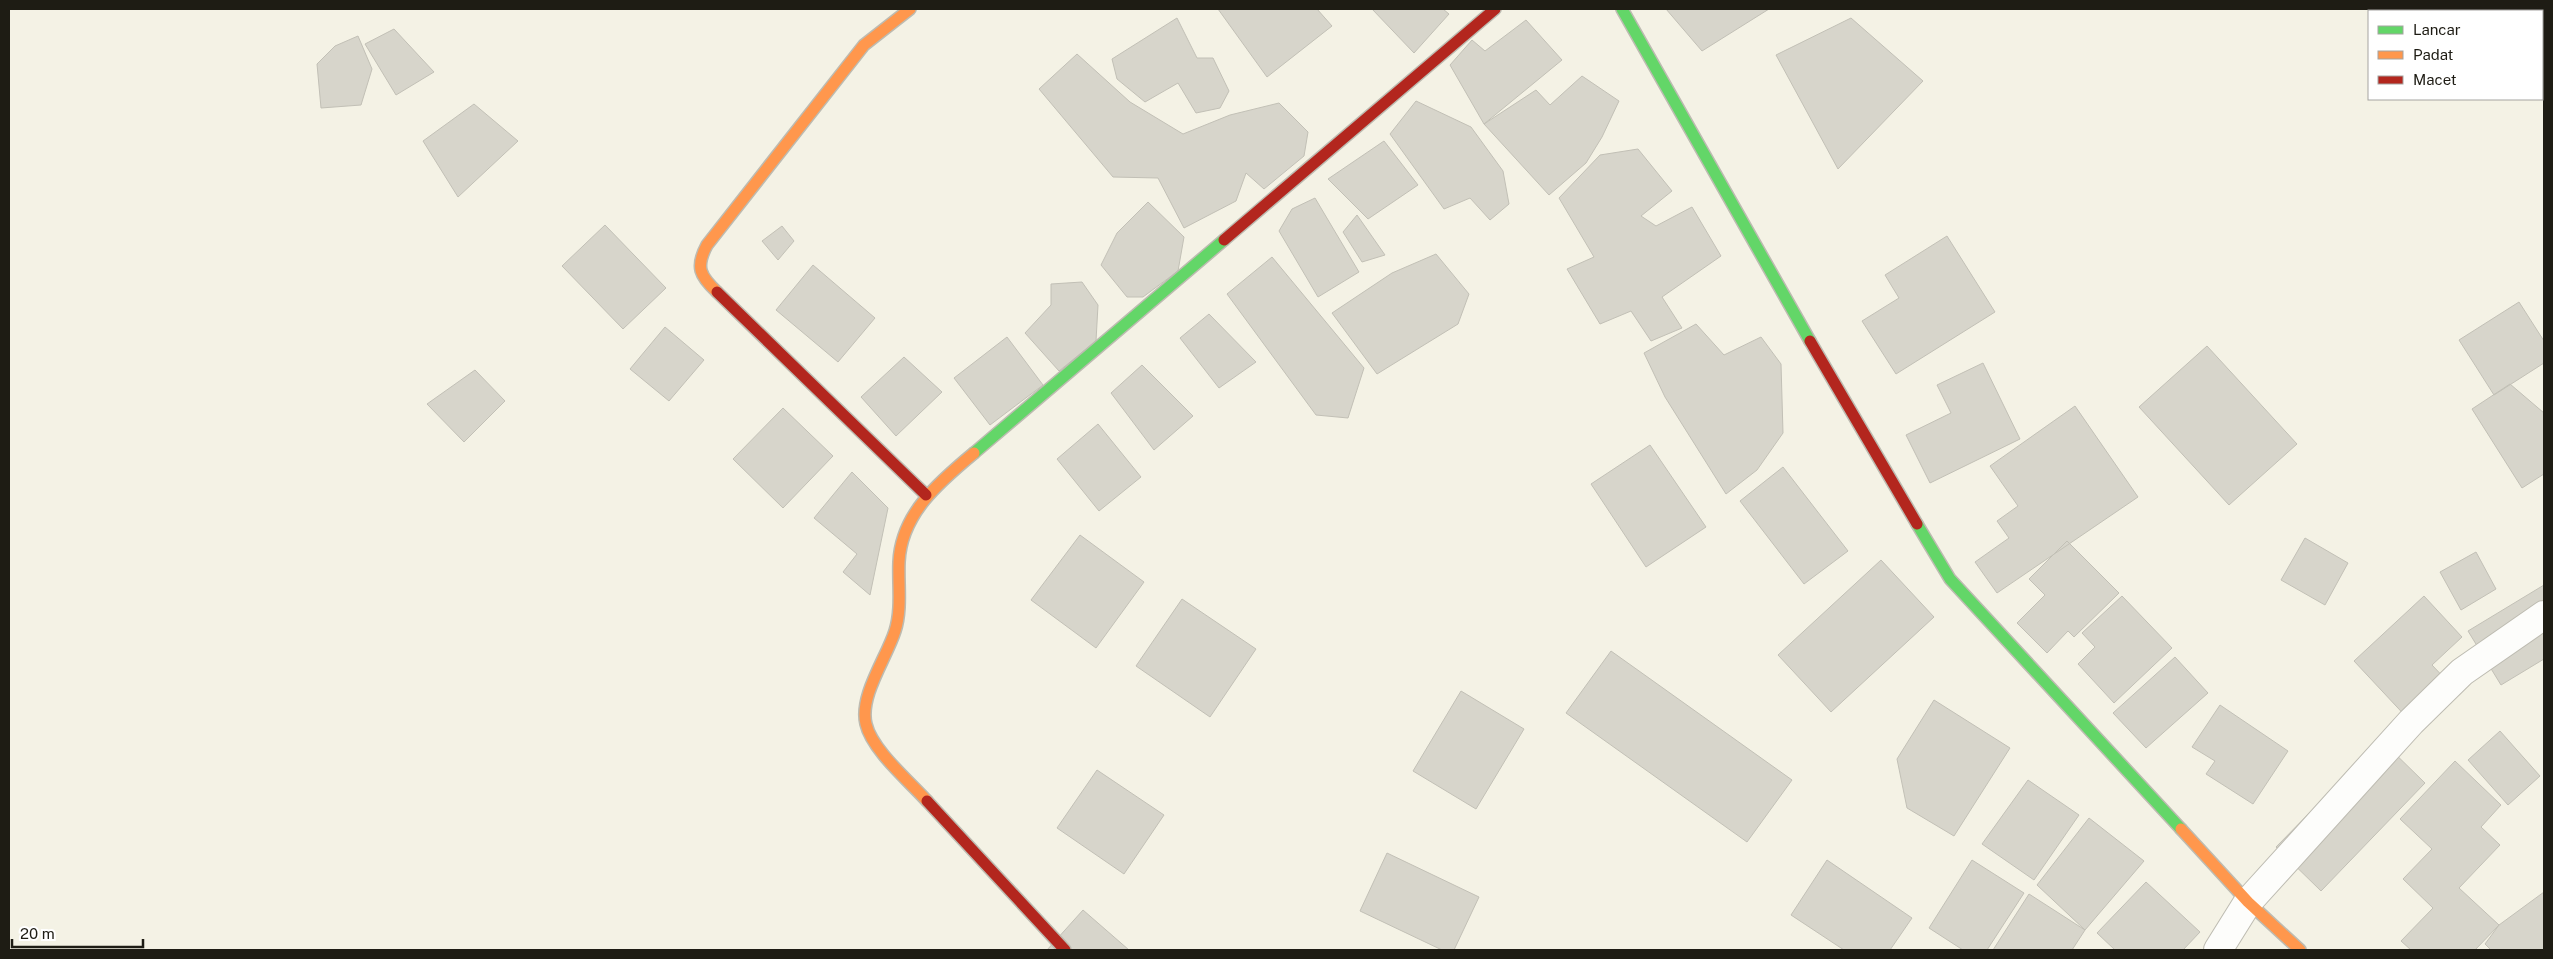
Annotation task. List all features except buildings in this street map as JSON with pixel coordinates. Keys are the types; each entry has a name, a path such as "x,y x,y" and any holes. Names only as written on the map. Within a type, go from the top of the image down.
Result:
{"street":[{"path":"910,9 864,45 707,245 701,256 699,267 703,278 926,495"},
{"path":"1065,950 874,742 865,720 868,700 896,630 900,613 901,544 912,518 926,495 1495,9"},
{"path":"1622,9 1830,377 1950,579 2248,902 2300,950"},
{"path":"2218,950 2248,902 2411,722 2462,672 2544,615"}],"traffic: fast":[{"path":"1622,9 1810,341"},
{"path":"974,453 1224,240"},
{"path":"1917,524 1950,579 2181,829"}],"traffic: slow":[{"path":"717,292 701,271 701,259 707,245 864,45 910,9"},
{"path":"927,801 883,755 876,744 866,724 866,701 897,623 899,562 901,545 907,529 914,514 924,500 974,453"},
{"path":"2181,829 2248,902 2300,950"}],"traffic: jam":[{"path":"1224,240 1495,9"},
{"path":"717,292 926,495"},
{"path":"1810,341 1917,524"},
{"path":"927,801 1065,950"}]}
